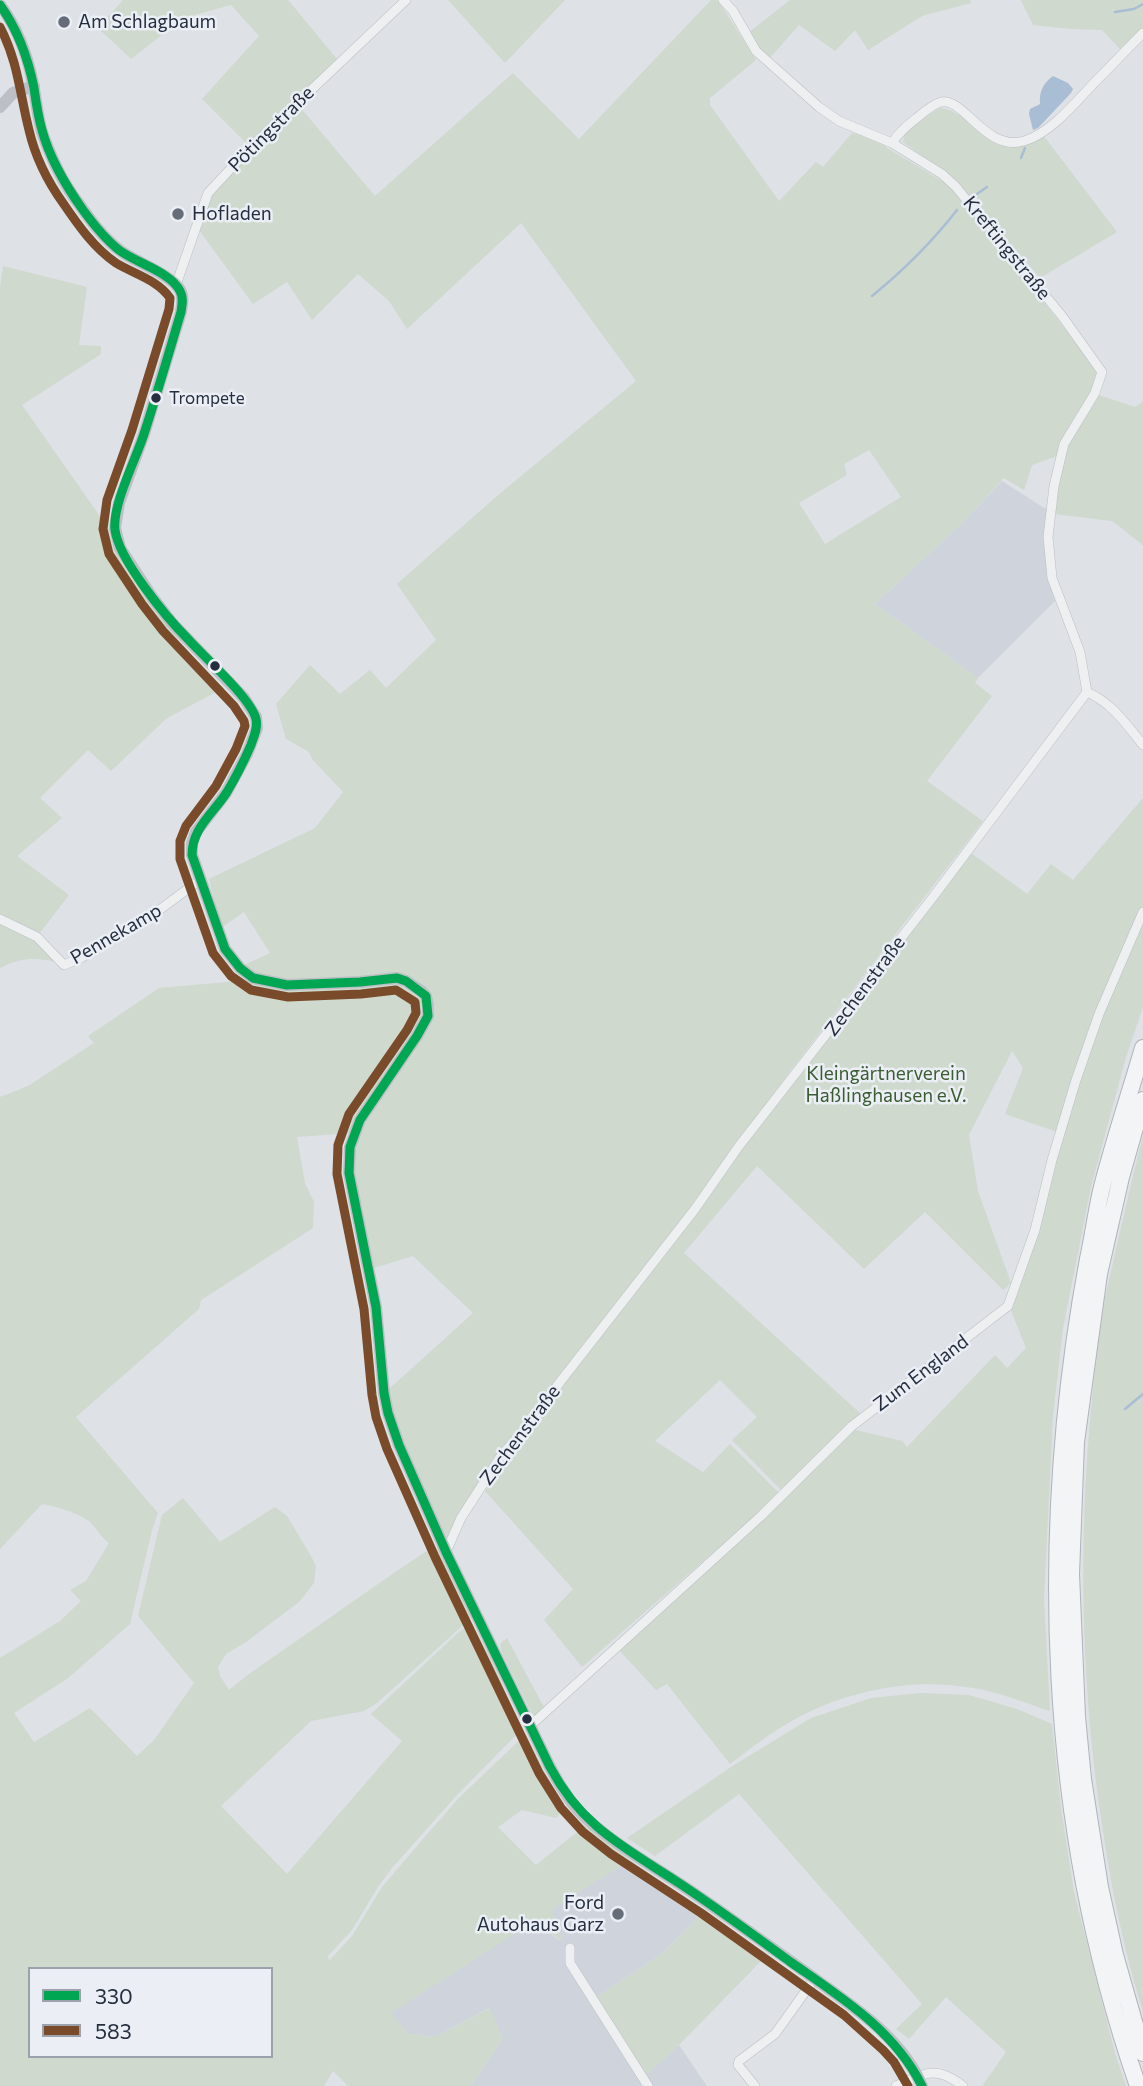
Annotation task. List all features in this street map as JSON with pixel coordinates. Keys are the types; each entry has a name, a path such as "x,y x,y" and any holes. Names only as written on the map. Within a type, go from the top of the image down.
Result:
{"highway":[{"path":"1138,2086 1103,1969 1083,1874 1062,1711 1057,1533 1060,1468 1071,1358 1082,1293 1101,1191 1143,1048"},
{"path":"1143,1100 1121,1177 1097,1287 1076,1442 1071,1574 1077,1717 1083,1779 1100,1887 1115,1955 1143,2053"}],"main road":[{"path":"0,5 22,46 41,130 53,161 71,193 95,227 121,251 176,285 182,296 181,312 144,434 119,503 115,528 120,548 152,597 172,623 244,698 253,711 257,728 247,754 226,793 196,832 191,849 225,949 240,968 253,978 287,985 397,978 421,990 426,996 428,1016 423,1026 360,1120 350,1147 349,1173 376,1307 388,1413 399,1445 446,1552 550,1767 580,1813 611,1838 853,2005 898,2048 920,2081"},
{"path":"0,107 13,93 33,86"}],"street":[{"name":"Pötingstraße","path":"176,285 208,193 249,149 406,0"},
{"name":"Kreftingstraße","path":"723,0 733,11 756,51 819,107 839,121 892,143 942,174 957,187 1042,290 1102,372 1095,393 1064,444 1054,486 1048,537 1052,578 1080,652 1087,692"},
{"path":"892,143 900,132 942,102 951,103 992,137 1005,142 1018,143 1028,140 1041,134 1069,109 1143,33"},
{"path":"1087,692 1101,698 1114,709 1143,745"},
{"name":"Zechenstraße","path":"446,1552 461,1518 501,1456 531,1422 695,1209 739,1146 926,906 1087,692"},
{"name":"Pennekamp","path":"0,919 37,937 64,965 81,958 162,908 201,879"},
{"name":"Zum England","path":"530,1726 761,1516 852,1426 1008,1306 1035,1230 1076,1080 1099,1014 1143,912"},
{"path":"570,1948 569,1963 648,2086"},
{"path":"755,2086 738,2065 738,2061 775,2034 815,1979"},
{"path":"896,2086 920,2081 936,2072 963,2086"}],"shaded area":[{"path":"1002,481 1049,511 1049,578 1055,601 978,678 875,604 962,523"},
{"path":"630,1860 703,1912 662,1954 597,1997 646,2075 679,2045 707,2086 470,2086 503,2039 489,2008 435,2037 409,2034 390,2013 527,1925 544,1928 559,1940 562,1939 550,1910"}],"green space":[{"path":"123,0 288,0 337,59 248,145 202,99 259,36 231,5 177,23 131,59 98,28"},
{"path":"448,0 565,0 505,63"},
{"name":"Kleingärtnerverein Haßlinghausen e.V.","path":"711,0 717,0 756,60 710,98 710,105 779,201 816,162 823,167 852,133 879,139 887,148 954,188 1097,370 1092,392 1057,456 1032,465 1024,490 1004,478 962,523 875,604 978,678 975,683 992,696 927,781 983,821 735,1146 771,1112 971,853 1027,894 1051,864 1073,880 1143,798 1143,906 1107,989 1143,916 1143,1007 1126,1057 1091,1187 1063,1328 1053,1416 1044,1599 1050,1711 1002,1695 953,1685 890,1687 849,1696 800,1716 730,1764 667,1684 656,1690 619,1650 852,1429 902,1441 907,1447 995,1355 1007,1368 1026,1348 1010,1308 1030,1257 1060,1133 1005,1114 1023,1068 1012,1051 969,1135 978,1191 1011,1283 1003,1290 925,1212 864,1269 757,1166 684,1253 862,1415 783,1492 732,1440 757,1417 720,1380 655,1441 703,1472 730,1444 780,1494 582,1667 544,1620 573,1589 485,1491 520,1443 509,1440 477,1487 447,1540 413,1467 392,1410 388,1390 473,1313 413,1256 374,1268 352,1171 353,1147 363,1121 430,1017 413,982 287,982 254,975 242,966 270,953 244,912 221,928 209,879 315,828 343,792 312,759 309,752 286,739 276,704 310,665 340,694 370,670 386,688 436,640 397,584 497,496 636,381 521,223 407,329 389,301 358,274 312,320 287,282 253,304 199,230 208,203 217,187 238,163 299,106 375,196 513,73 579,139","holes":["869,450 901,497 825,544 799,503 847,475 844,464"]},
{"path":"790,0 970,0 971,3 922,16 868,50 855,30 835,51 799,25 769,59 748,33"},
{"path":"1021,0 1143,0 1143,28 1121,50 1102,30 1033,25"},
{"path":"939,108 957,114 996,142 1005,143 1043,135 1117,232 1040,278 952,177 903,142 905,132"},
{"path":"3,266 87,287 79,345 101,346 101,354 22,405 111,532 143,592 202,670 224,688 167,718 111,771 88,750 40,798 62,818 17,856 69,895 36,938 60,962 29,959 0,968 0,287"},
{"path":"1096,394 1135,407 1143,401 1143,545 1112,521 1054,514 1066,446"},
{"path":"250,980 397,980 419,992 426,1015 351,1133 297,1137 305,1183 314,1202 313,1228 201,1300 199,1309 76,1417 158,1513 130,1624 68,1678 14,1713 34,1742 90,1708 137,1756 154,1740 194,1683 138,1616 162,1515 183,1498 220,1542 275,1507 287,1516 316,1566 314,1583 299,1602 226,1654 218,1667 229,1690 391,1575 425,1552 440,1547 472,1617 377,1703 364,1711 311,1721 221,1806 287,1874 402,1741 371,1714 472,1623 522,1729 457,1795 392,1868 352,1930 328,1956 329,1961 352,1936 382,1887 423,1839 459,1798 526,1734 552,1786 566,1807 556,1818 522,1810 498,1827 536,1865 586,1825 630,1860 551,1910 562,1939 544,1928 527,1926 391,2013 409,2034 435,2037 490,2008 503,2039 470,2086 348,2086 333,2071 324,2086 0,2086 0,1658 60,1621 81,1601 70,1590 86,1581 109,1543 85,1518 42,1504 0,1549 0,1097 28,1086 94,1043 88,1036 159,988"},
{"path":"1143,1136 1143,2012 1120,1924 1095,1774 1085,1658 1084,1542 1095,1369 1106,1295"},
{"path":"507,1638 546,1711 533,1716 502,1653 500,1644"},
{"path":"920,1693 969,1695 1017,1709 1052,1724 1074,1892 1126,2086 982,2086 1006,2052 946,1997 909,2039 896,2029 922,2004 739,1794 655,1856 627,1838 731,1767 811,1718 871,1698"},
{"path":"703,1912 767,1955 646,2075 597,1997 662,1954"}],"water":[{"path":"1053,76 1068,83 1073,89 1038,128 1033,130 1030,109 1040,104 1042,88"}],"waterway":[{"path":"1115,12 1134,9 1143,4"},
{"path":"1021,158 1025,148"},
{"path":"977,194 987,187"},
{"path":"872,296 917,255 957,210"},
{"path":"1125,1409 1143,1394"}],"transit line":[{"name":"330","path":"0,5 22,45 32,77 45,141 71,192 109,241 126,255 169,278 182,296 181,312 158,389 117,508 115,530 125,557 156,603 237,689 256,719 251,745 240,769 227,792 199,829 193,845 192,855 225,949 240,968 253,978 287,985 397,978 406,981 426,996 428,1016 360,1120 350,1147 349,1173 376,1307 388,1413 399,1445 446,1552 550,1767 562,1788 590,1821 622,1846 722,1912 865,2017 897,2048 922,2086"},
{"name":"583","path":"0,27 15,65 35,149 57,195 101,250 116,263 152,282 170,298 132,430 107,500 103,529 109,554 142,604 163,631 234,706 244,721 245,726 236,749 216,786 186,826 180,841 180,859 213,953 231,976 251,990 288,997 396,990 415,1002 416,1013 407,1030 349,1114 338,1145 337,1174 364,1309 372,1395 387,1449 435,1557 539,1773 561,1808 583,1832 611,1854 701,1913 844,2015 894,2062 908,2086"}],"place":[{"name":"Am Schlagbaum","path":"64,22"},
{"name":"Hofladen","path":"178,214"},
{"name":"Trompete","path":"156,398"},
{"name":"Ford Autohaus Garz","path":"618,1914"}]}
